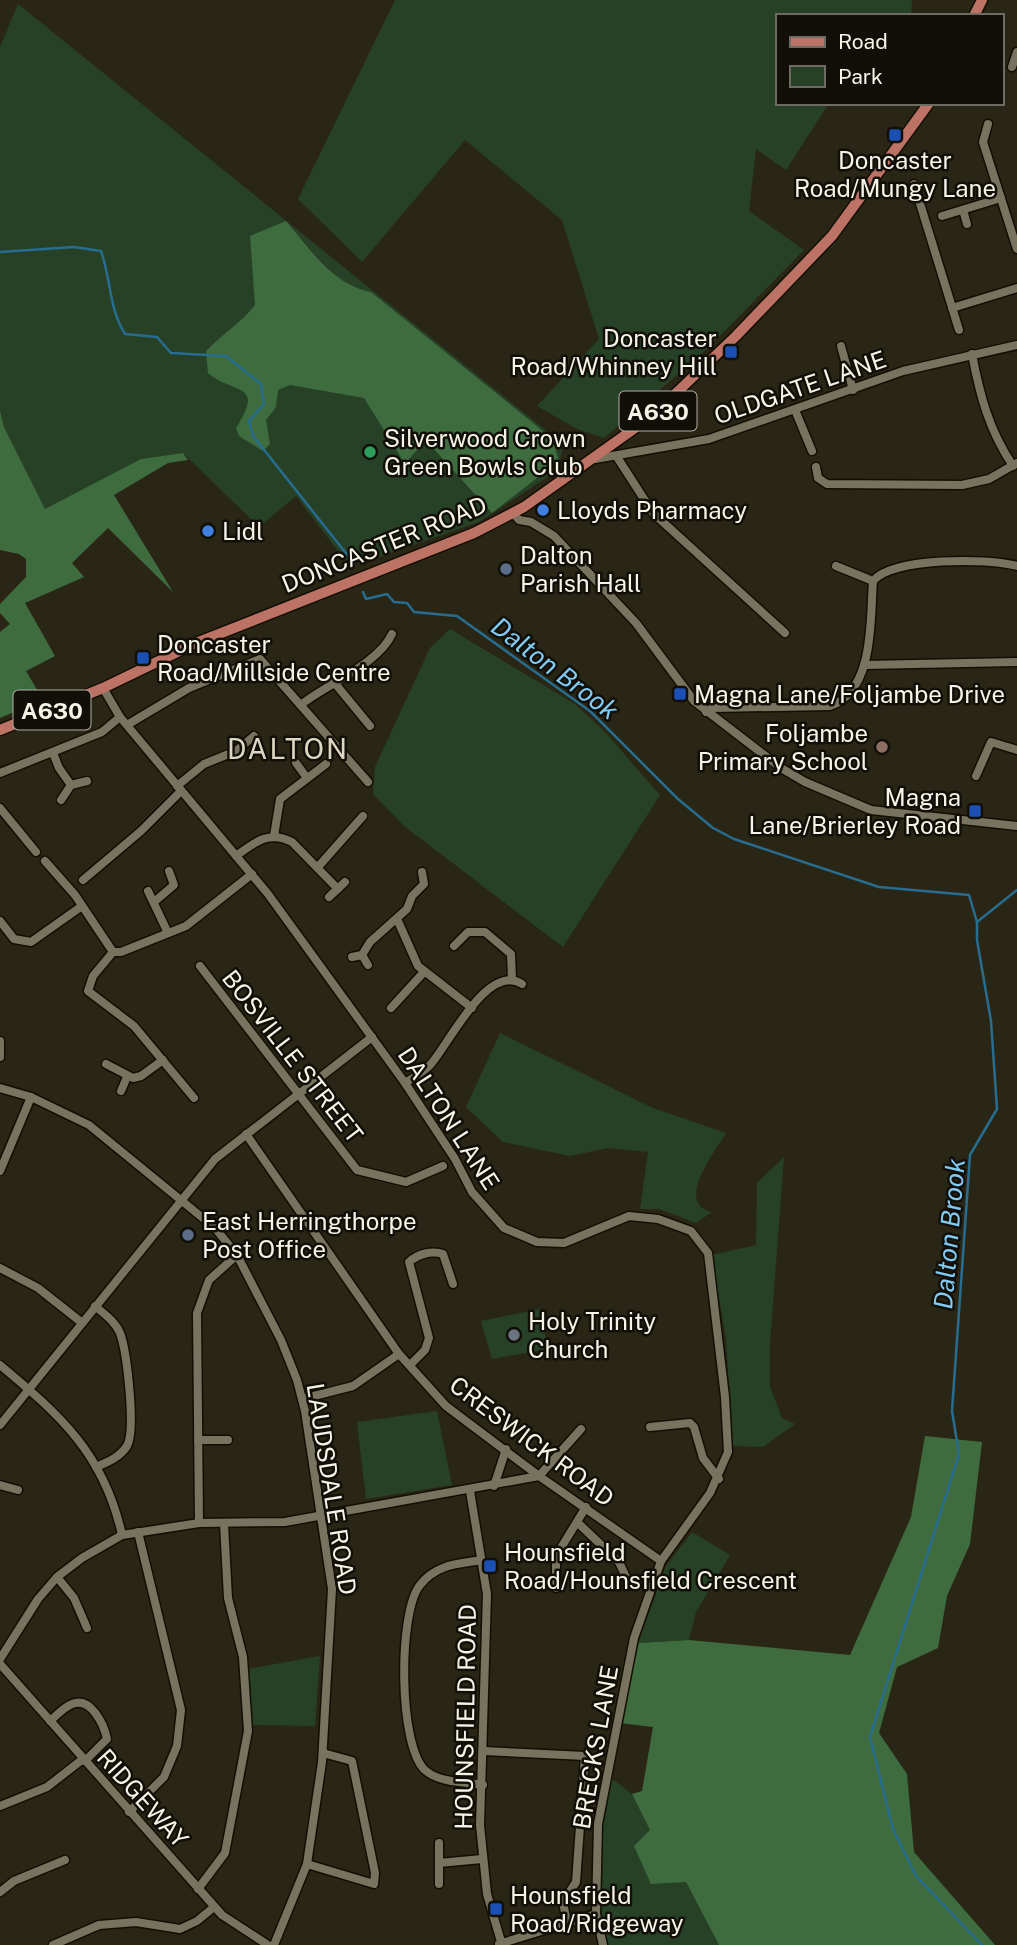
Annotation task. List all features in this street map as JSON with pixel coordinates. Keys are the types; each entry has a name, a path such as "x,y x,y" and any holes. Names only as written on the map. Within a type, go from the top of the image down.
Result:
{"main road":[{"name":"DONCASTER ROAD","path":"0,730 103,688 196,643 474,533 514,514 652,416 804,267 862,197 928,105"}],"street":[{"path":"1012,67 1017,52"},
{"path":"988,124 983,142 1016,244"},
{"path":"914,184 959,330"},
{"path":"942,216 1000,198"},
{"path":"963,210 967,224"},
{"path":"952,308 1017,288"},
{"name":"OLDGATE LANE","path":"595,459 709,439 903,371 1017,345"},
{"path":"841,346 853,390"},
{"path":"816,467 818,478 827,484 962,485 989,479 1015,464 987,420 972,354"},
{"path":"795,410 812,451"},
{"path":"617,457 653,513 785,633"},
{"path":"524,507 531,522"},
{"path":"514,514 519,520 531,522 554,536 628,614 670,673 706,712 781,768 805,782 871,810 1017,826"},
{"path":"706,712 712,708 830,706 839,703 853,688 863,664 873,581 886,570 917,563 1002,563 1017,566"},
{"path":"836,566 873,581"},
{"path":"302,704 333,681 367,664 391,639"},
{"path":"127,725 189,688 260,659 368,782"},
{"path":"863,664 1017,662"},
{"path":"333,681 370,726"},
{"name":"DALTON LANE","path":"103,688 120,717 252,874 405,1083 455,1159 472,1192 503,1228 537,1242 565,1242 629,1216 659,1219 695,1233 708,1253 725,1397 728,1452 719,1479 661,1561"},
{"path":"0,773 102,732 120,717"},
{"path":"83,880 141,831 204,764 236,751 254,736"},
{"path":"976,776 991,742 1017,750"},
{"path":"52,753 58,768 71,785"},
{"path":"296,763 307,778"},
{"path":"274,836 279,801 326,764"},
{"path":"61,800 71,785 87,781"},
{"path":"0,808 36,852"},
{"path":"318,867 363,816"},
{"path":"236,856 259,839 274,836 292,842 338,889"},
{"path":"45,861 82,906 113,952"},
{"path":"154,902 174,885 169,871"},
{"path":"362,956 370,942 397,919 409,906 412,896 422,888 422,872"},
{"path":"113,952 121,952 186,926 252,874"},
{"path":"329,897 345,882"},
{"path":"148,891 168,933"},
{"path":"0,921 14,939 31,942 82,906"},
{"path":"471,918 473,930"},
{"path":"397,919 418,965 472,1008"},
{"path":"454,946 473,930 485,932 508,951 512,980"},
{"path":"508,951 519,947"},
{"path":"113,952 93,976 88,990 134,1026 194,1098"},
{"path":"352,957 362,956"},
{"path":"362,956 368,965"},
{"name":"BOSVILLE STREET","path":"200,966 357,1170 406,1182 440,1168 432,1160"},
{"path":"391,1008 424,972"},
{"path":"405,1083 432,1062 472,1008 495,983 512,980 523,984"},
{"path":"0,1425 215,1159 372,1037"},
{"path":"0,1041 0,1057"},
{"path":"106,1064 127,1077 141,1076 163,1060"},
{"path":"121,1091 127,1077"},
{"name":"LAUDSDALE ROAD","path":"0,1088 31,1097 89,1125 215,1228 237,1255 281,1340 302,1399 332,1589 323,1753 307,1864 274,1945"},
{"path":"0,1171 31,1097"},
{"name":"CRESWICK ROAD","path":"246,1134 399,1354 446,1406 539,1476 661,1561"},
{"path":"410,1366 425,1350 429,1338 409,1262 415,1256 436,1251 443,1254 453,1284"},
{"path":"200,1523 199,1301 209,1280 237,1255"},
{"path":"0,1268 37,1288 81,1322"},
{"path":"94,1306 110,1319 120,1333 132,1425 131,1436 119,1454 96,1467"},
{"path":"302,1399 352,1386 399,1354"},
{"path":"0,1365 66,1421 96,1467 117,1511 122,1535"},
{"path":"650,1427 690,1423 694,1427 703,1458 719,1479"},
{"path":"0,1662 4,1643 57,1577 82,1558 122,1535 200,1523 276,1523 322,1517 539,1476 581,1429"},
{"path":"198,1440 228,1440"},
{"path":"494,1486 506,1449"},
{"path":"0,1485 18,1490"},
{"name":"HOUNSFIELD ROAD","path":"470,1491 487,1594 480,1825 482,1859 487,1894 500,1945"},
{"path":"556,1588 556,1556 586,1507"},
{"path":"577,1522 619,1562 626,1577"},
{"path":"198,1889 225,1853 248,1731 243,1657 228,1598 224,1524"},
{"path":"129,1812 164,1777 177,1746 181,1710 138,1532"},
{"path":"482,1560 445,1566 429,1574 417,1587 407,1625 405,1667 409,1738 416,1758 426,1771 442,1779 483,1785"},
{"name":"BRECKS LANE","path":"603,1945 596,1914 598,1824 634,1638 661,1561"},
{"path":"57,1577 74,1598 87,1628"},
{"name":"RIDGEWAY","path":"0,1662 214,1907 268,1945"},
{"path":"0,1806 47,1787 107,1739 98,1714 81,1703 72,1703 50,1721"},
{"name":"BRECKS LANE","path":"484,1751 585,1756 576,1882 563,1902 567,1923"},
{"path":"307,1864 374,1884 375,1873 352,1761 323,1753"},
{"path":"439,1843 439,1884"},
{"path":"439,1863 482,1859"},
{"path":"0,1892 36,1870 65,1860"},
{"path":"52,1945 99,1925 136,1922 180,1929 197,1922 214,1907"},
{"path":"500,1945 596,1914"}],"green space":[{"path":"395,0 912,0 911,14 776,14 776,105 828,105 786,170 756,149 749,211 804,250 706,350 604,438 577,429 537,406 599,339 562,220 465,140 362,262 298,199"},
{"path":"18,4 554,437 562,450 558,470 479,522 362,563 344,559 296,496 259,527 183,453 141,459 45,510 4,427 0,411 0,47"},
{"path":"286,221 334,274 357,288 371,292 538,427 553,441 559,461 492,513 432,447 422,444 405,464 364,398 290,385 278,390 276,407 266,420 270,444 263,451 239,436 236,428 248,403 247,396 243,391 208,373 206,351 255,305 250,236"},
{"path":"0,411 4,427 45,509 141,459 183,453 188,460 168,463 114,495 173,592 108,528 72,563 84,577 25,603 55,656 26,671 43,700 0,718 0,632 10,624 0,613 0,604 26,577 26,559 19,554 0,550"},
{"path":"450,629 575,704 606,733 660,795 563,947 404,826 373,794 375,767 430,648"},
{"path":"500,1033 653,1108 726,1133 707,1164 697,1188 697,1199 701,1207 712,1212 696,1223 659,1209 640,1209 648,1152 608,1148 570,1156 503,1142 466,1107"},
{"path":"784,1157 770,1343 770,1387 782,1418 795,1424 763,1447 733,1446 726,1340 712,1255 756,1245 757,1183"},
{"path":"540,1309 548,1349 492,1359 481,1321"},
{"path":"437,1411 452,1485 366,1499 357,1422"},
{"path":"925,1436 982,1442 970,1544 947,1596 938,1648 897,1667 879,1733 907,1774 914,1852 995,1945 719,1945 686,1882 651,1884 634,1846 650,1830 632,1794 642,1791 653,1727 620,1723 638,1643 689,1640 850,1655 911,1517"},
{"path":"692,1532 730,1555 696,1612 689,1640 638,1643 666,1566"},
{"path":"320,1656 315,1726 252,1725 247,1669"},
{"path":"612,1779 632,1794 650,1830 686,1882 719,1945 606,1945 598,1887 603,1819 608,1781"}],"waterway":[{"name":"Dalton Brook","path":"0,252 74,247 101,251 113,304 125,334 157,337 171,353 226,356 261,384 264,404 249,421 253,436 349,557"},
{"name":"Dalton Brook","path":"363,592 366,599 387,594 394,602 407,603 414,612 457,616 590,711 678,799 713,828 734,839 879,887 969,895 977,922 977,940 991,1021 997,1109 970,1155 952,1411 959,1454 870,1737 893,1829 916,1876 982,1945"},
{"path":"977,922 1017,890"}],"place":[{"name":"Doncaster Road/Mungy Lane","path":"895,135"},
{"name":"Doncaster Road/Whinney Hill","path":"731,352"},
{"name":"Silverwood Crown Green Bowls Club","path":"370,452"},
{"name":"Lloyds Pharmacy","path":"543,510"},
{"name":"Lidl","path":"208,531"},
{"name":"Dalton Parish Hall","path":"506,569"},
{"name":"Doncaster Road/Millside Centre","path":"143,658"},
{"name":"Magna Lane/Foljambe Drive","path":"680,694"},
{"name":"Foljambe Primary School","path":"882,747"},
{"name":"Magna Lane/Brierley Road","path":"975,811"},
{"name":"East Herringthorpe Post Office","path":"188,1235"},
{"name":"Holy Trinity Church","path":"514,1335"},
{"name":"Hounsfield Road/Hounsfield Crescent","path":"490,1566"},
{"name":"Hounsfield Road/Ridgeway","path":"496,1909"}],"district":[{"name":"DALTON","path":"288,748"}]}
